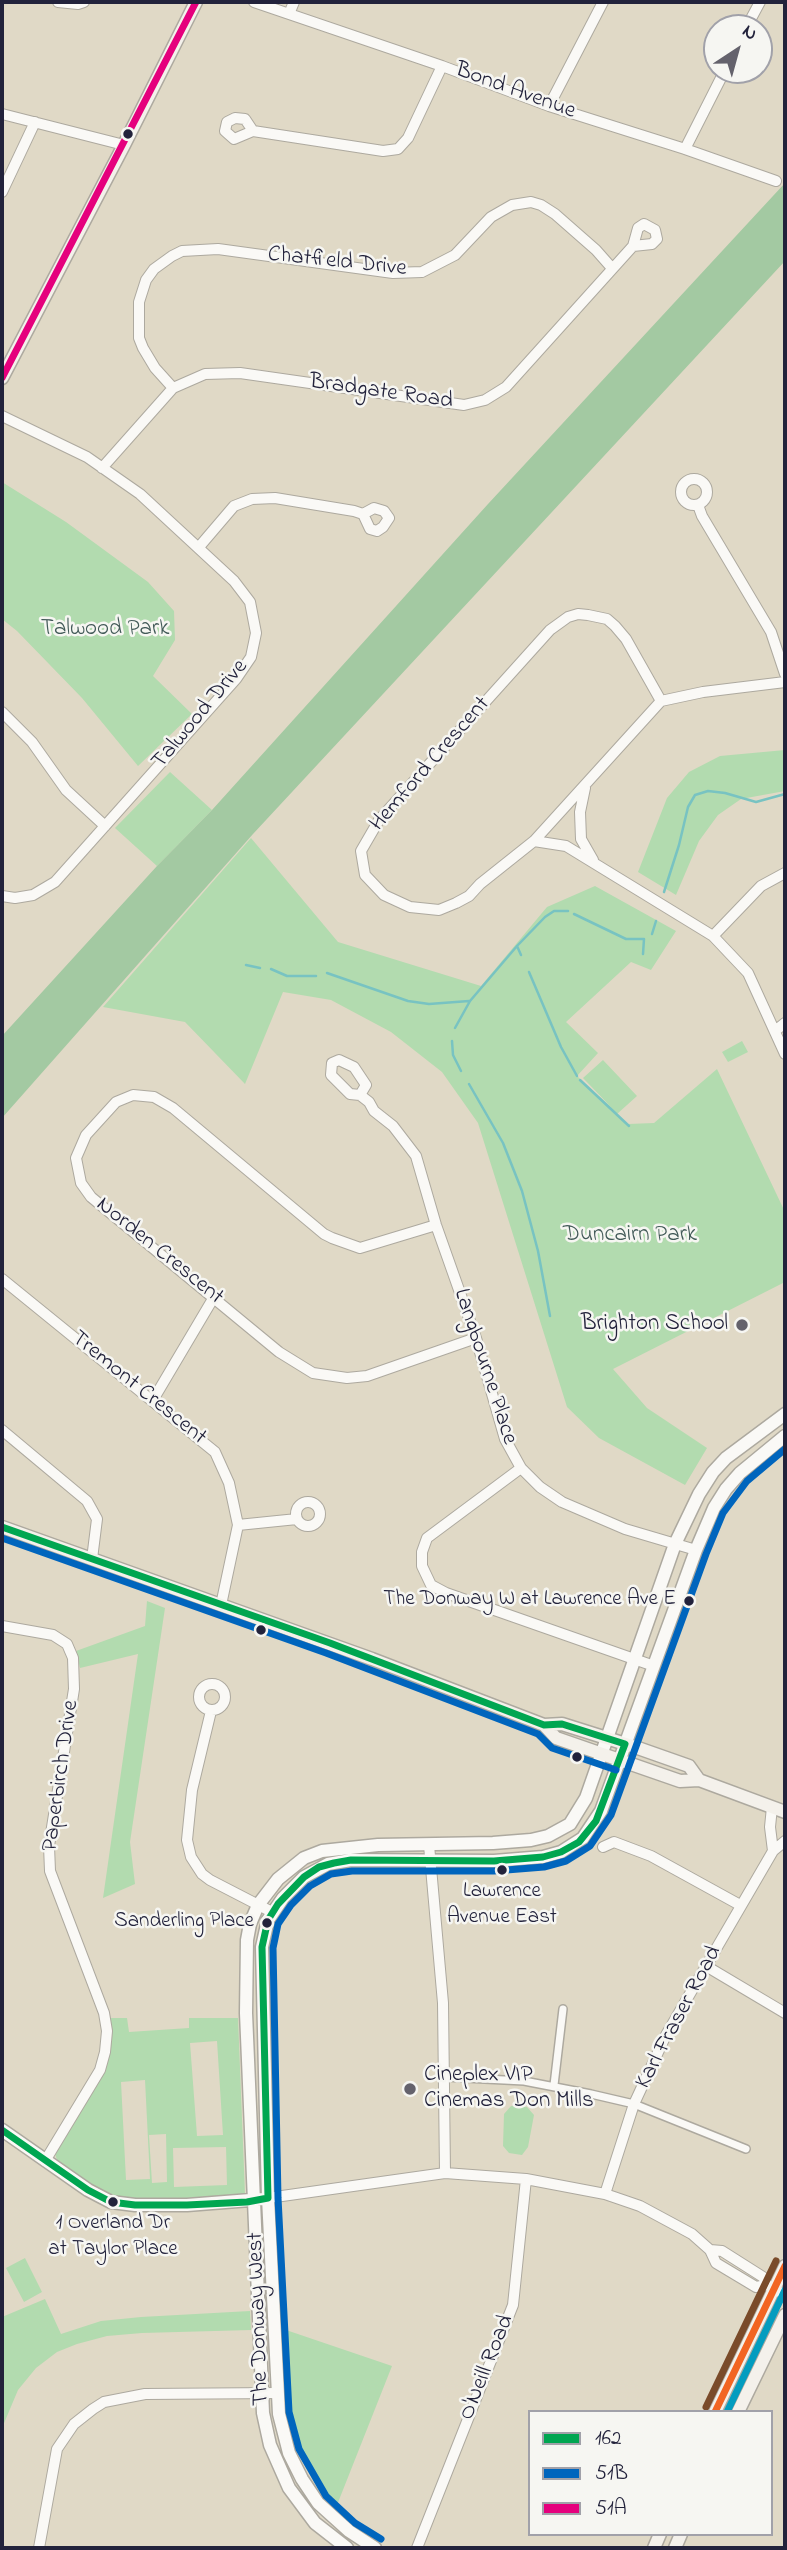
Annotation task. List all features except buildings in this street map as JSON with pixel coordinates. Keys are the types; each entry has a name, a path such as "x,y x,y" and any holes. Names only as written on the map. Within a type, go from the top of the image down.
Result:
{"main road":[{"path":"2,378 196,2"},
{"path":"2,1527 330,1643 544,1725 562,1724 689,1766 699,1780"},
{"path":"544,1725 556,1738 680,1781 699,1780 785,1812"},
{"path":"716,2410 785,2266"},
{"path":"739,2410 785,2315"}],"street":[{"path":"58,2 84,2"},
{"name":"Bond Avenue","path":"254,2 550,106 776,181"},
{"path":"289,14 294,2"},
{"path":"550,106 603,2"},
{"path":"253,131 383,150 398,149 408,138 442,66"},
{"path":"685,149 718,84"},
{"path":"2,114 124,145"},
{"path":"2,192 36,122"},
{"name":"Chatfield Drive","path":"173,387 155,368 143,348 139,338 139,302 146,279 154,269 183,251 218,248 393,273 422,272 455,255 491,217 512,205 531,202 555,214 611,267"},
{"name":"Bradgate Road","path":"102,468 173,387 205,374 240,373 464,405 485,400 506,387 611,267 633,246"},
{"name":"Talwood Drive","path":"2,416 69,448 140,494 234,581 250,602 257,633 251,657 236,679 45,890 15,898 2,896"},
{"path":"199,547 234,506 252,499 275,498 363,514"},
{"path":"698,505 771,632 785,674"},
{"name":"Hemford Crescent","path":"578,614 607,619 615,626 626,639 661,701 585,786 534,841 468,896 439,910 410,907 384,895 370,883 362,867 361,851 379,820 550,630 568,617 578,614"},
{"path":"661,701 703,692 785,682"},
{"path":"2,712 32,742 66,790 105,826"},
{"path":"585,786 580,812 581,839 594,861"},
{"path":"534,841 566,846 713,936 748,973 785,1054"},
{"path":"713,936 761,886 785,873"},
{"path":"775,1031 785,1023"},
{"name":"Norden Crescent","path":"436,1225 360,1248 332,1238 173,1108 154,1097 133,1095 116,1102 86,1135 76,1158 81,1183 91,1197 279,1352 322,1376 347,1378 380,1373 476,1338"},
{"name":"Langbourne Place","path":"360,1095 393,1126 416,1156 436,1225 476,1338 505,1439 521,1468 540,1487 562,1502 625,1529 696,1550"},
{"name":"Tremont Crescent","path":"2,1279 215,1452 229,1483 238,1525 221,1605"},
{"path":"153,1400 214,1297"},
{"name":"The Donway West","path":"375,2548 318,2504 308,2490 285,2440 277,2393 272,2297 246,2013 247,1932 258,1905 272,1884 291,1867 315,1853 335,1848 493,1843 542,1838 568,1825 586,1798 676,1544 698,1494 726,1458 785,1414"},
{"path":"2,1433 87,1501 97,1520 92,1559"},
{"name":"The Donway West","path":"347,2548 315,2523 284,2479 265,2428 261,2393 258,2298 262,2199 262,1947 272,1912 304,1877 319,1867 343,1861 494,1861 549,1856 579,1842 601,1811 696,1550 720,1497 731,1482 785,1436"},
{"path":"744,1445 756,1459"},
{"path":"521,1468 427,1538 422,1552 422,1566 431,1585 446,1593 654,1666"},
{"path":"238,1525 297,1519"},
{"name":"Paperbirch Drive","path":"2,1626 53,1635 67,1644 73,1658 74,1689 48,1846 50,1871 104,2013 107,2031 100,2070 45,2161"},
{"path":"211,1711 192,1790 187,1840 191,1857 202,1874 272,1912"},
{"path":"772,1807 770,1827 773,1851"},
{"name":"Karl Fraser Road","path":"605,2194 634,2104 666,2035 773,1851 785,1841"},
{"path":"603,1847 614,1842 651,1856 740,1905"},
{"path":"493,1843 494,1861"},
{"path":"429,1845 442,1990 444,2173"},
{"path":"291,1867 304,1877"},
{"path":"706,1966 785,2013"},
{"path":"554,2085 563,2009"},
{"path":"246,2013 264,2012"},
{"path":"445,2077 515,2080 554,2085 634,2104 746,2149"},
{"path":"2,2130 96,2195 114,2203 187,2204 262,2199 444,2173 526,2179 605,2194 640,2206 671,2221 710,2250 716,2263 757,2287 775,2290"},
{"name":"O'Neill Road","path":"417,2548 513,2305 526,2179"},
{"path":"258,2298 272,2297"},
{"path":"39,2548 57,2449 81,2417 104,2402 145,2394 277,2393"}],"green space":[{"path":"785,183 785,261 253,834 2,1118 2,1036"},
{"name":"Talwood Park","path":"2,482 66,522 148,582 174,611 175,640 153,676 192,714 138,766 82,698 2,619"},
{"path":"785,750 785,791 741,799 718,815 699,841 676,895 638,872 667,798 689,772 720,756"},
{"path":"170,772 212,810 157,866 115,828"},
{"name":"Duncairn Park","path":"251,838 338,942 481,986 547,907 595,886 676,931 651,970 631,962 566,1022 598,1053 577,1076 611,1107 583,1078 603,1060 637,1096 617,1114 628,1124 654,1123 717,1069 785,1212 785,1282 613,1369 647,1408 707,1448 685,1485 599,1438 567,1407 478,1123 442,1072 391,1032 331,1000 283,992 245,1084 185,1022 103,1007"},
{"path":"742,1041 748,1052 728,1062 722,1052"},
{"path":"147,1601 165,1608 130,1842 135,1884 103,1898 138,1654 80,1668 76,1651 145,1626"},
{"path":"110,2018 127,2018 129,2032 189,2028 189,2018 238,2018 245,2194 130,2201 110,2197 58,2163 55,2154 105,2071 111,2043","holes":["217,2041 223,2135 197,2136 190,2043","145,2080 150,2179 126,2180 121,2082","166,2134 167,2182 152,2183 149,2135","226,2147 227,2185 174,2187 173,2148"]},
{"path":"511,2106 527,2107 534,2115 528,2147 522,2155 509,2153 503,2146 504,2114"},
{"path":"25,2258 42,2292 24,2302 6,2268"},
{"path":"45,2299 61,2334 101,2321 250,2311 251,2330 142,2333 107,2336 77,2344 57,2352 36,2368 18,2390 2,2428 2,2317"},
{"path":"286,2330 392,2366 337,2505 310,2469 292,2426"}],"waterway":[{"path":"664,892 688,807 695,795 708,791 756,802 785,794"},
{"path":"455,1028 470,1001 545,917 554,911 568,911"},
{"path":"574,914 626,939 644,939 643,954"},
{"path":"652,934 656,921"},
{"path":"517,946 521,955"},
{"path":"246,965 260,968"},
{"path":"271,969 287,976 316,976"},
{"path":"529,972 561,1047 577,1076"},
{"path":"327,973 408,1001 429,1004 469,1001"},
{"path":"452,1041 453,1055 461,1071"},
{"path":"580,1080 629,1126"},
{"path":"469,1084 503,1143 522,1191 538,1251 550,1316"}],"transit line":[{"name":"51A","path":"2,378 196,2"},
{"name":"51B","path":"381,2539 355,2523 326,2496 299,2449 289,2412 278,2198 273,1948 278,1924 291,1905 310,1886 331,1874 352,1871 494,1871 544,1867 566,1861 590,1846 611,1815 723,1513 747,1481 785,1449"},
{"name":"162","path":"2,1527 330,1643 544,1725 562,1724 625,1744 596,1821 579,1842 561,1852 543,1857 494,1861 351,1860 334,1863 319,1867 304,1877 278,1904 268,1920 262,1947 268,2198 247,2202 187,2205 111,2202 88,2190 2,2130"},
{"name":"51B","path":"2,1538 326,1653 538,1734 552,1748 616,1770"},
{"path":"706,2407 776,2261"},
{"path":"716,2410 785,2266"},
{"path":"728,2410 785,2290"}],"place":[{"name":"Brighton School","path":"742,1325"},
{"name":"The Donway W at Lawrence Ave E","path":"689,1601"},
{"name":"Lawrence Avenue East","path":"502,1870"},
{"name":"Sanderling Place","path":"267,1923"},
{"name":"Cineplex VIP Cinemas Don Mills","path":"410,2089"},
{"name":"1 Overland Dr at Taylor Place","path":"113,2202"}]}
